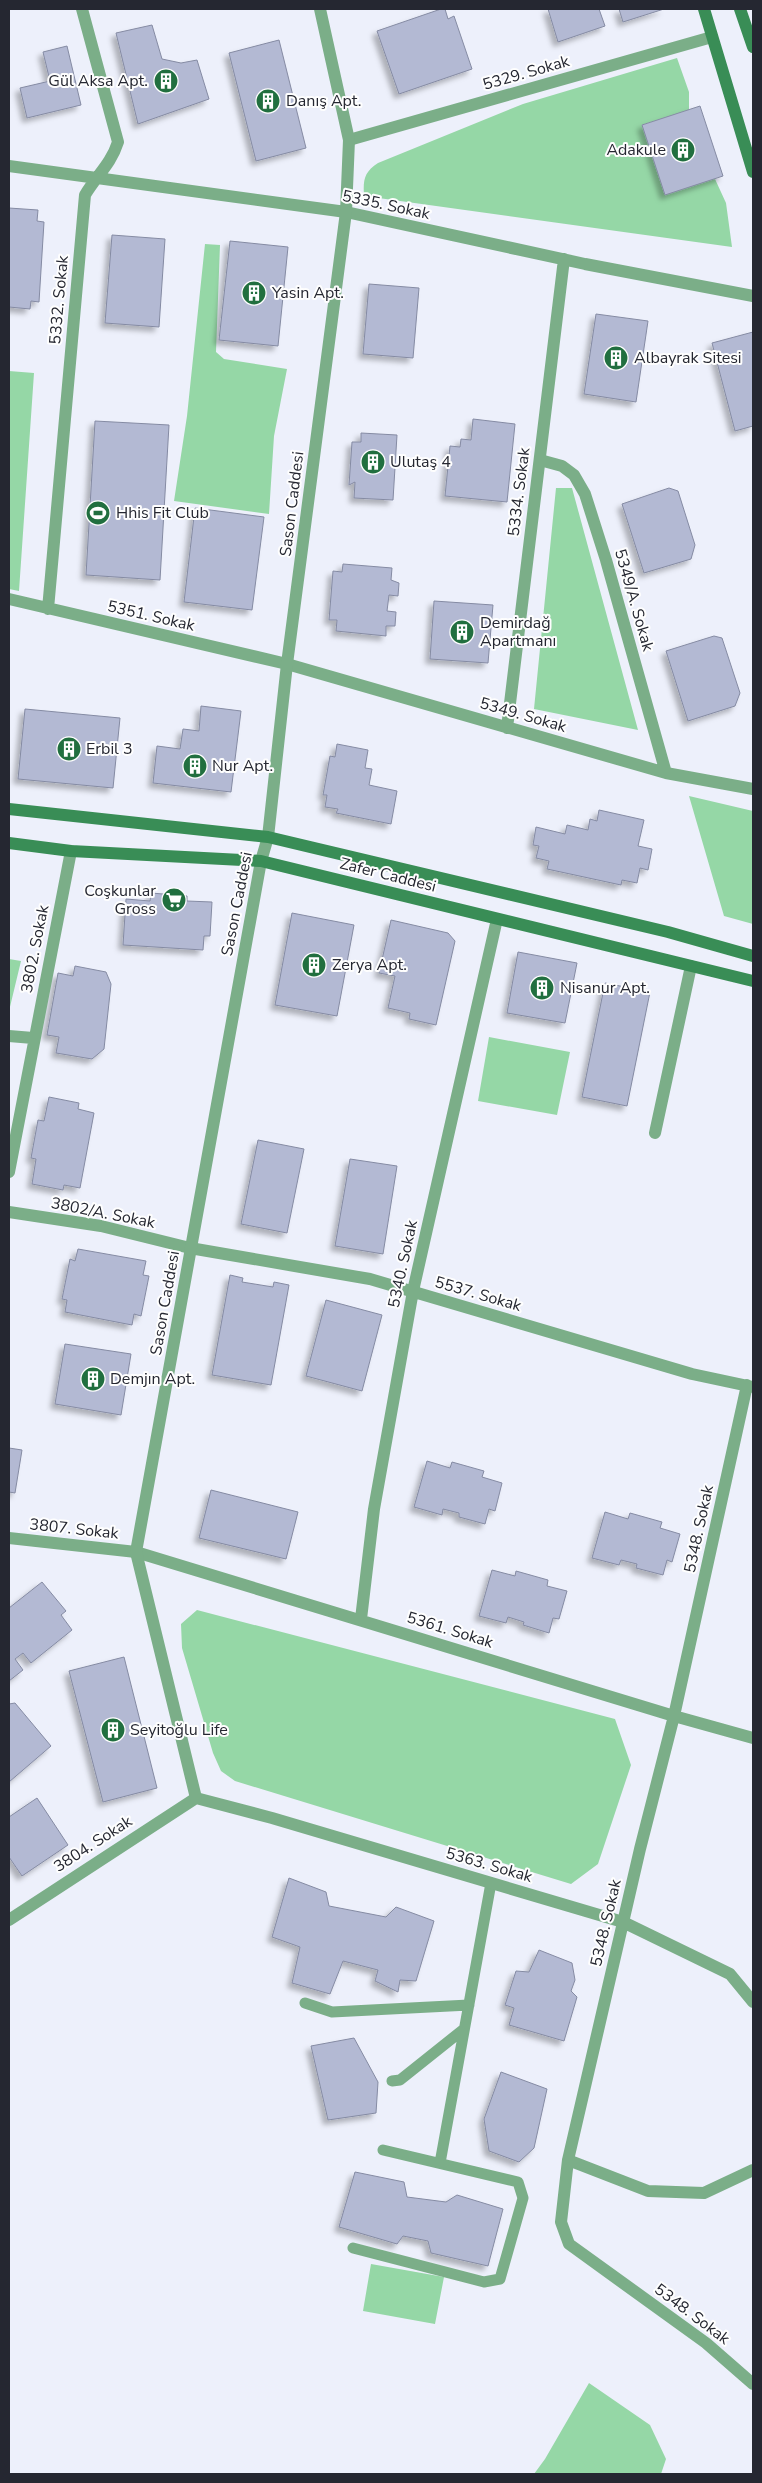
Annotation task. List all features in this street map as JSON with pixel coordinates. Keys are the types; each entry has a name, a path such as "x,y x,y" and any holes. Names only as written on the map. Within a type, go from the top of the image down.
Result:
{"main road":[{"path":"704,9 753,172"},
{"path":"745,13 753,47"},
{"path":"9,809 268,836 668,932 753,956"},
{"name":"Zafer Caddesi","path":"9,844 71,851 261,861 753,982"}],"street":[{"name":"5332. Sokak","path":"48,609 85,195 95,178 112,160 118,142 82,9"},
{"name":"Sason Caddesi","path":"196,1798 136,1552 261,861 268,836 286,664 346,212 349,140 320,9"},
{"name":"5329. Sokak","path":"349,140 712,37"},
{"name":"5335. Sokak","path":"9,166 346,212 564,259 753,296"},
{"name":"5334. Sokak","path":"507,728 564,259"},
{"name":"5349/A. Sokak","path":"540,460 562,466 574,475 585,494 606,560 666,773"},
{"name":"5351. Sokak","path":"9,598 48,609 286,664"},
{"name":"5349. Sokak","path":"286,664 666,773 753,789"},
{"name":"3802. Sokak","path":"9,1172 33,1038 71,851"},
{"name":"5340. Sokak","path":"361,1619 374,1509 413,1291 497,919"},
{"path":"655,1133 691,966"},
{"path":"9,1036 33,1038"},
{"name":"3802/A. Sokak","path":"9,1212 101,1226 190,1248"},
{"name":"5537. Sokak","path":"190,1248 370,1279 692,1374 750,1386"},
{"name":"5348. Sokak","path":"750,1386 674,1716 623,1922 568,2160 561,2222 569,2244 706,2343 753,2384"},
{"name":"3807. Sokak","path":"9,1538 136,1552"},
{"name":"5361. Sokak","path":"136,1552 361,1619 674,1716 753,1738"},
{"name":"5363. Sokak","path":"196,1798 272,1818 623,1922 730,1974 753,2002"},
{"name":"3804. Sokak","path":"9,1920 196,1798"},
{"path":"568,2160 648,2191 704,2193 753,2170"}],"lane":[{"path":"440,2163 491,1883"},
{"path":"305,2003 332,2012 469,2005"},
{"path":"392,2081 400,2080 464,2029"},
{"path":"353,2248 484,2282 500,2279 523,2198 518,2182 383,2150"}],"green space":[{"path":"677,58 689,92 689,110 642,125 715,179 726,203 732,247 364,196 365,177 378,163 523,104"},
{"path":"205,244 220,245 216,352 224,359 287,369 274,436 269,514 174,501 187,416"},
{"path":"9,371 34,373 19,591 9,589"},
{"path":"556,488 572,488 638,730 534,709"},
{"path":"689,796 753,811 753,924 724,916"},
{"path":"9,959 21,961 9,1011"},
{"path":"489,1037 570,1052 557,1115 478,1101"},
{"path":"197,1610 615,1719 631,1765 598,1864 571,1884 235,1781 221,1771 213,1753 182,1648 181,1624"},
{"path":"371,2264 444,2277 435,2324 363,2311"},
{"path":"589,2383 650,2425 666,2459 661,2474 534,2474 545,2459"}],"building":[{"path":"445,9 448,19 454,16 472,69 399,94 377,31"},
{"path":"548,9 599,9 605,26 558,42"},
{"path":"619,9 664,9 623,22"},
{"name":"Gül Aksa Apt.","path":"152,25 162,59 181,63 197,60 209,99 138,124 116,33"},
{"name":"Danış Apt.","path":"279,40 306,148 256,161 229,53"},
{"path":"67,46 81,105 27,118 20,88 50,81 43,52"},
{"name":"Adakule","path":"700,106 723,176 665,195 642,125"},
{"path":"9,208 38,210 37,221 44,222 39,302 31,301 30,309 9,307"},
{"path":"112,235 165,239 159,327 105,323"},
{"name":"Yasin Apt.","path":"230,241 288,247 278,346 219,340"},
{"path":"369,284 419,288 413,358 363,354"},
{"name":"Albayrak Sitesi","path":"596,314 648,321 636,402 584,394"},
{"path":"753,332 753,426 735,431 712,343"},
{"path":"473,419 515,424 507,502 445,496 450,446 460,447 461,439 471,440"},
{"path":"95,421 169,425 160,580 86,575"},
{"name":"Ulutaş 4","path":"361,433 397,435 393,500 354,498 355,482 349,485 352,442 361,442"},
{"path":"669,488 678,491 695,545 691,559 644,573 622,504"},
{"path":"195,508 264,517 252,610 184,602"},
{"path":"343,564 392,568 391,580 399,583 398,596 389,595 387,611 396,612 395,626 386,626 386,636 336,631 337,620 329,620 333,571 342,572"},
{"name":"Demirdağ Apartmanı","path":"434,601 493,605 488,663 430,659"},
{"path":"714,636 722,638 740,693 735,706 688,721 666,651"},
{"name":"Nur Apt.","path":"201,706 241,711 231,792 153,783 157,746 180,749 183,729 199,731"},
{"name":"Erbil 3","path":"25,709 120,718 113,788 18,779"},
{"path":"337,744 368,750 365,768 372,769 369,785 397,791 391,824 336,813 338,809 325,807 327,795 323,795 330,756 335,757"},
{"path":"599,810 644,820 638,846 652,849 648,870 640,868 637,883 622,880 621,885 547,869 549,861 536,858 539,846 533,845 536,827 565,834 567,825 588,830 590,819 597,821"},
{"path":"151,893 187,896 187,901 212,902 210,936 204,936 203,950 123,945 126,899 150,901"},
{"name":"Zerya Apt.","path":"292,913 354,925 337,1016 275,1005"},
{"path":"391,920 448,933 455,941 436,1025 409,1019 410,1013 388,1008 395,976 379,973"},
{"name":"Nisanur Apt.","path":"518,952 577,963 565,1023 507,1013"},
{"path":"75,966 106,972 111,984 104,1049 92,1059 56,1053 59,1037 47,1035 58,973 73,976"},
{"path":"605,983 650,992 627,1106 582,1097"},
{"path":"49,1097 79,1103 78,1109 94,1113 80,1188 64,1185 63,1190 32,1184 36,1159 31,1158 38,1120 44,1121"},
{"path":"258,1140 304,1149 287,1233 241,1224"},
{"path":"350,1159 397,1166 383,1254 335,1246"},
{"path":"78,1249 146,1261 143,1275 149,1276 141,1316 134,1314 132,1325 65,1312 67,1300 62,1299 70,1259 75,1261"},
{"path":"230,1275 243,1278 242,1282 273,1287 274,1282 289,1285 271,1385 212,1375"},
{"path":"326,1300 382,1315 362,1391 306,1376"},
{"name":"Demjın Apt.","path":"65,1344 131,1354 121,1415 55,1404"},
{"path":"9,1448 22,1450 15,1493 9,1492"},
{"path":"427,1461 450,1468 452,1462 484,1471 482,1477 502,1483 495,1511 489,1509 485,1524 459,1517 459,1513 443,1509 442,1515 414,1507"},
{"path":"211,1490 298,1512 286,1559 199,1538"},
{"path":"605,1512 628,1519 630,1513 662,1522 660,1528 680,1534 672,1562 667,1560 663,1575 636,1568 637,1564 621,1560 619,1565 592,1558"},
{"path":"492,1570 515,1576 516,1571 548,1580 547,1586 567,1591 559,1619 553,1618 549,1633 523,1625 524,1622 508,1617 506,1623 479,1616"},
{"path":"42,1582 66,1611 61,1615 72,1630 31,1663 23,1653 15,1659 23,1670 9,1681 9,1608"},
{"name":"Seyitoğlu Life","path":"124,1657 157,1788 103,1802 69,1671"},
{"path":"15,1703 51,1746 9,1782 9,1704"},
{"path":"37,1798 68,1845 22,1876 9,1857 9,1817"},
{"path":"289,1878 326,1892 329,1906 386,1917 396,1907 434,1921 416,1981 400,1980 398,1992 375,1981 378,1970 343,1961 330,1994 292,1983 300,1947 272,1937"},
{"path":"539,1950 572,1963 575,1980 571,1991 577,1997 564,2041 509,2025 514,2008 505,2005 516,1971 529,1972"},
{"path":"354,2038 378,2082 376,2113 328,2120 311,2046"},
{"path":"501,2072 547,2089 534,2148 519,2162 489,2151 484,2119"},
{"path":"355,2172 404,2182 407,2197 446,2202 457,2195 503,2209 488,2266 431,2253 428,2241 403,2236 397,2244 339,2227"}],"place":[{"name":"Gül Aksa Apt.","path":"166,81"},
{"name":"Danış Apt.","path":"268,101"},
{"name":"Adakule","path":"683,150"},
{"name":"Yasin Apt.","path":"254,293"},
{"name":"Albayrak Sitesi","path":"616,358"},
{"name":"Ulutaş 4","path":"373,462"},
{"name":"Hhis Fit Club","path":"98,513"},
{"name":"Demirdağ Apartmanı","path":"462,632"},
{"name":"Erbil 3","path":"69,749"},
{"name":"Nur Apt.","path":"195,766"},
{"name":"Coşkunlar Gross","path":"174,900"},
{"name":"Zerya Apt.","path":"314,965"},
{"name":"Nisanur Apt.","path":"542,988"},
{"name":"Demjın Apt.","path":"93,1379"},
{"name":"Seyitoğlu Life","path":"113,1730"}]}
